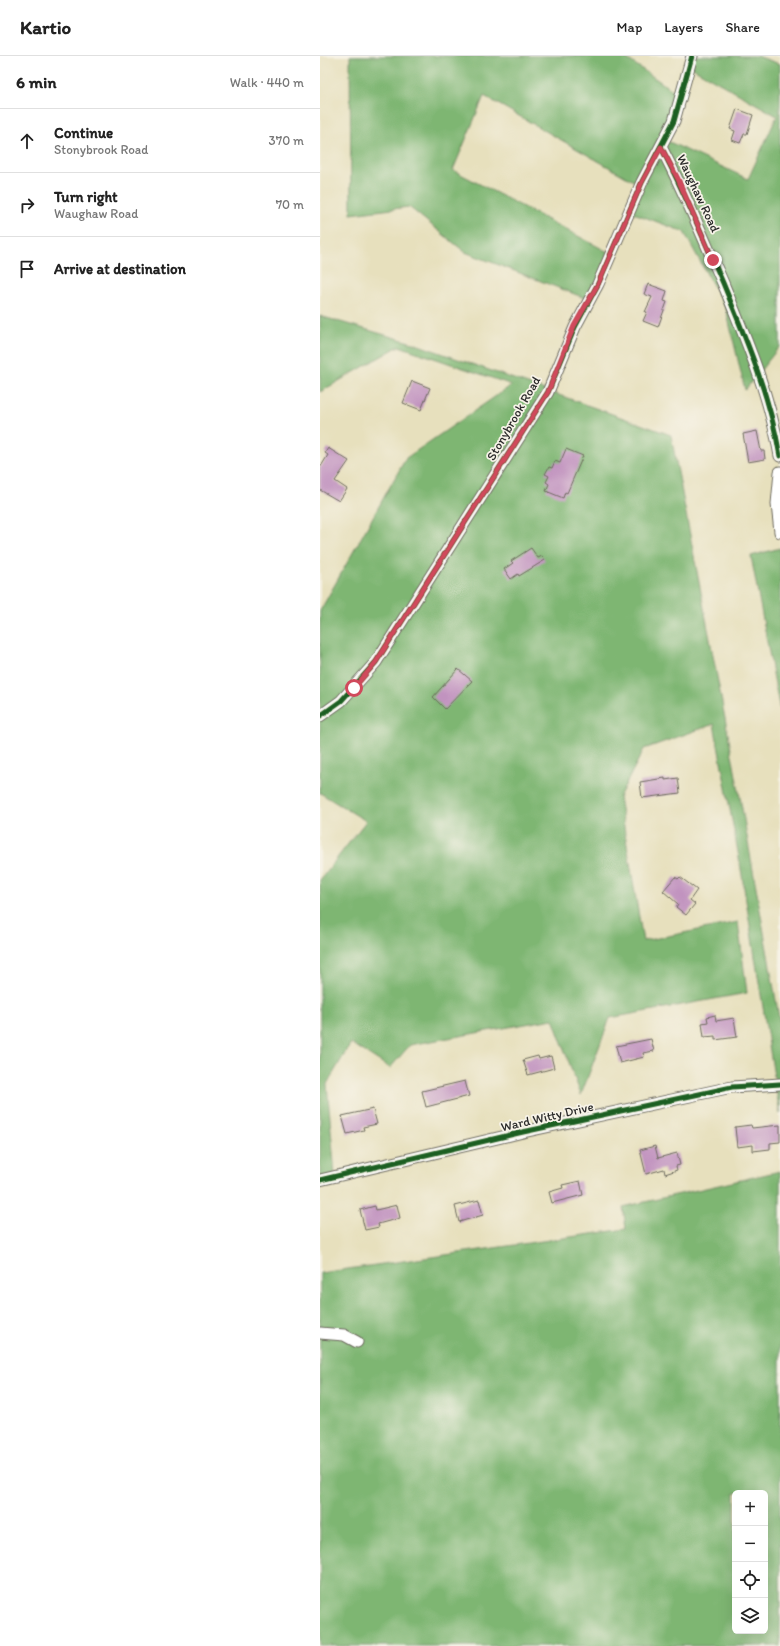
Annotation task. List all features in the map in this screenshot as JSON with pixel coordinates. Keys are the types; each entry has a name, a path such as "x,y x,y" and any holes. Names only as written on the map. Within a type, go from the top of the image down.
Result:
{"street":[{"name":"Stonybrook Road","path":"320,716 341,701 376,662 548,392 574,326 598,284 642,182 674,121 692,56"},
{"name":"Waughaw Road","path":"661,147 678,179 703,235 738,321 775,425 780,456"},
{"path":"780,472 777,504 780,532"},
{"name":"Ward Witty Drive","path":"320,1180 523,1132 732,1087 780,1084"},
{"path":"320,1333 344,1335 357,1342"}],"green space":[{"path":"350,56 623,56 678,94 663,139 748,179 777,116 691,67 693,56 757,56 780,64 780,346 745,390 726,309 684,232 631,212 642,186 484,96 453,170 612,254 590,300 465,252 409,207 351,214"},
{"path":"320,316 413,343 671,435 740,797 780,1023 780,1114 740,863 714,724 644,749 619,797 643,941 738,922 747,993 610,1018 581,1095 553,1019 410,1045 390,1068 351,1043 327,1084 335,1175 320,1178 320,880 366,821 320,793 320,611 406,458 512,385 399,346 320,392"},
{"path":"780,548 780,711 751,556"},
{"path":"780,1171 780,1646 320,1646 320,1273 626,1229 623,1207"}],"building":[{"path":"737,109 753,115 747,134 744,134 740,143 732,140 735,131 730,129"},
{"path":"648,284 667,291 664,301 667,302 658,327 643,321 647,312 645,312 652,297 644,294"},
{"path":"412,381 430,388 421,410 403,403"},
{"path":"757,431 761,451 764,451 765,459 748,462 743,434"},
{"path":"328,448 349,461 335,481 347,489 339,501 320,490 320,468 328,455 325,453"},
{"path":"566,449 583,456 567,493 565,492 563,498 546,491 549,484 546,482 549,476 545,474 549,467 552,468 555,461 560,463"},
{"path":"531,548 538,558 542,556 545,560 519,576 518,574 511,579 504,569 513,563 511,561"},
{"path":"458,669 472,681 445,709 433,697"},
{"path":"665,778 665,780 678,778 680,793 642,798 640,782"},
{"path":"675,877 678,879 680,877 697,890 690,900 695,904 686,915 676,907 678,904 663,891"},
{"path":"715,1015 716,1021 734,1018 737,1037 715,1040 715,1036 704,1037 702,1023 708,1022 707,1017"},
{"path":"651,1039 654,1051 643,1053 644,1057 620,1063 616,1046"},
{"path":"538,1056 539,1059 551,1056 554,1068 528,1075 523,1060"},
{"path":"465,1081 469,1096 426,1107 422,1091"},
{"path":"373,1109 377,1124 363,1127 364,1130 347,1134 342,1116"},
{"path":"751,1125 752,1128 780,1125 780,1142 770,1143 770,1149 753,1151 753,1145 737,1147 735,1127"},
{"path":"655,1146 658,1158 677,1153 680,1165 676,1166 677,1170 665,1174 664,1169 646,1174 640,1150"},
{"path":"580,1181 583,1195 552,1203 549,1192 563,1188 562,1185"},
{"path":"479,1200 483,1215 459,1222 455,1206"},
{"path":"397,1205 400,1218 378,1224 379,1227 365,1230 360,1210 375,1206 376,1210"}],"cycle path":[{"path":"320,716 341,701 376,662 548,392 575,327 598,284 642,182 674,121 692,56"},
{"path":"661,147 701,231 749,347 764,390 776,434 780,456"},
{"path":"320,1180 523,1132 732,1087 780,1084"}],"route":[{"path":"354,688 376,662 548,392 574,326 598,284 642,182 661,147 678,179 713,260"}]}
